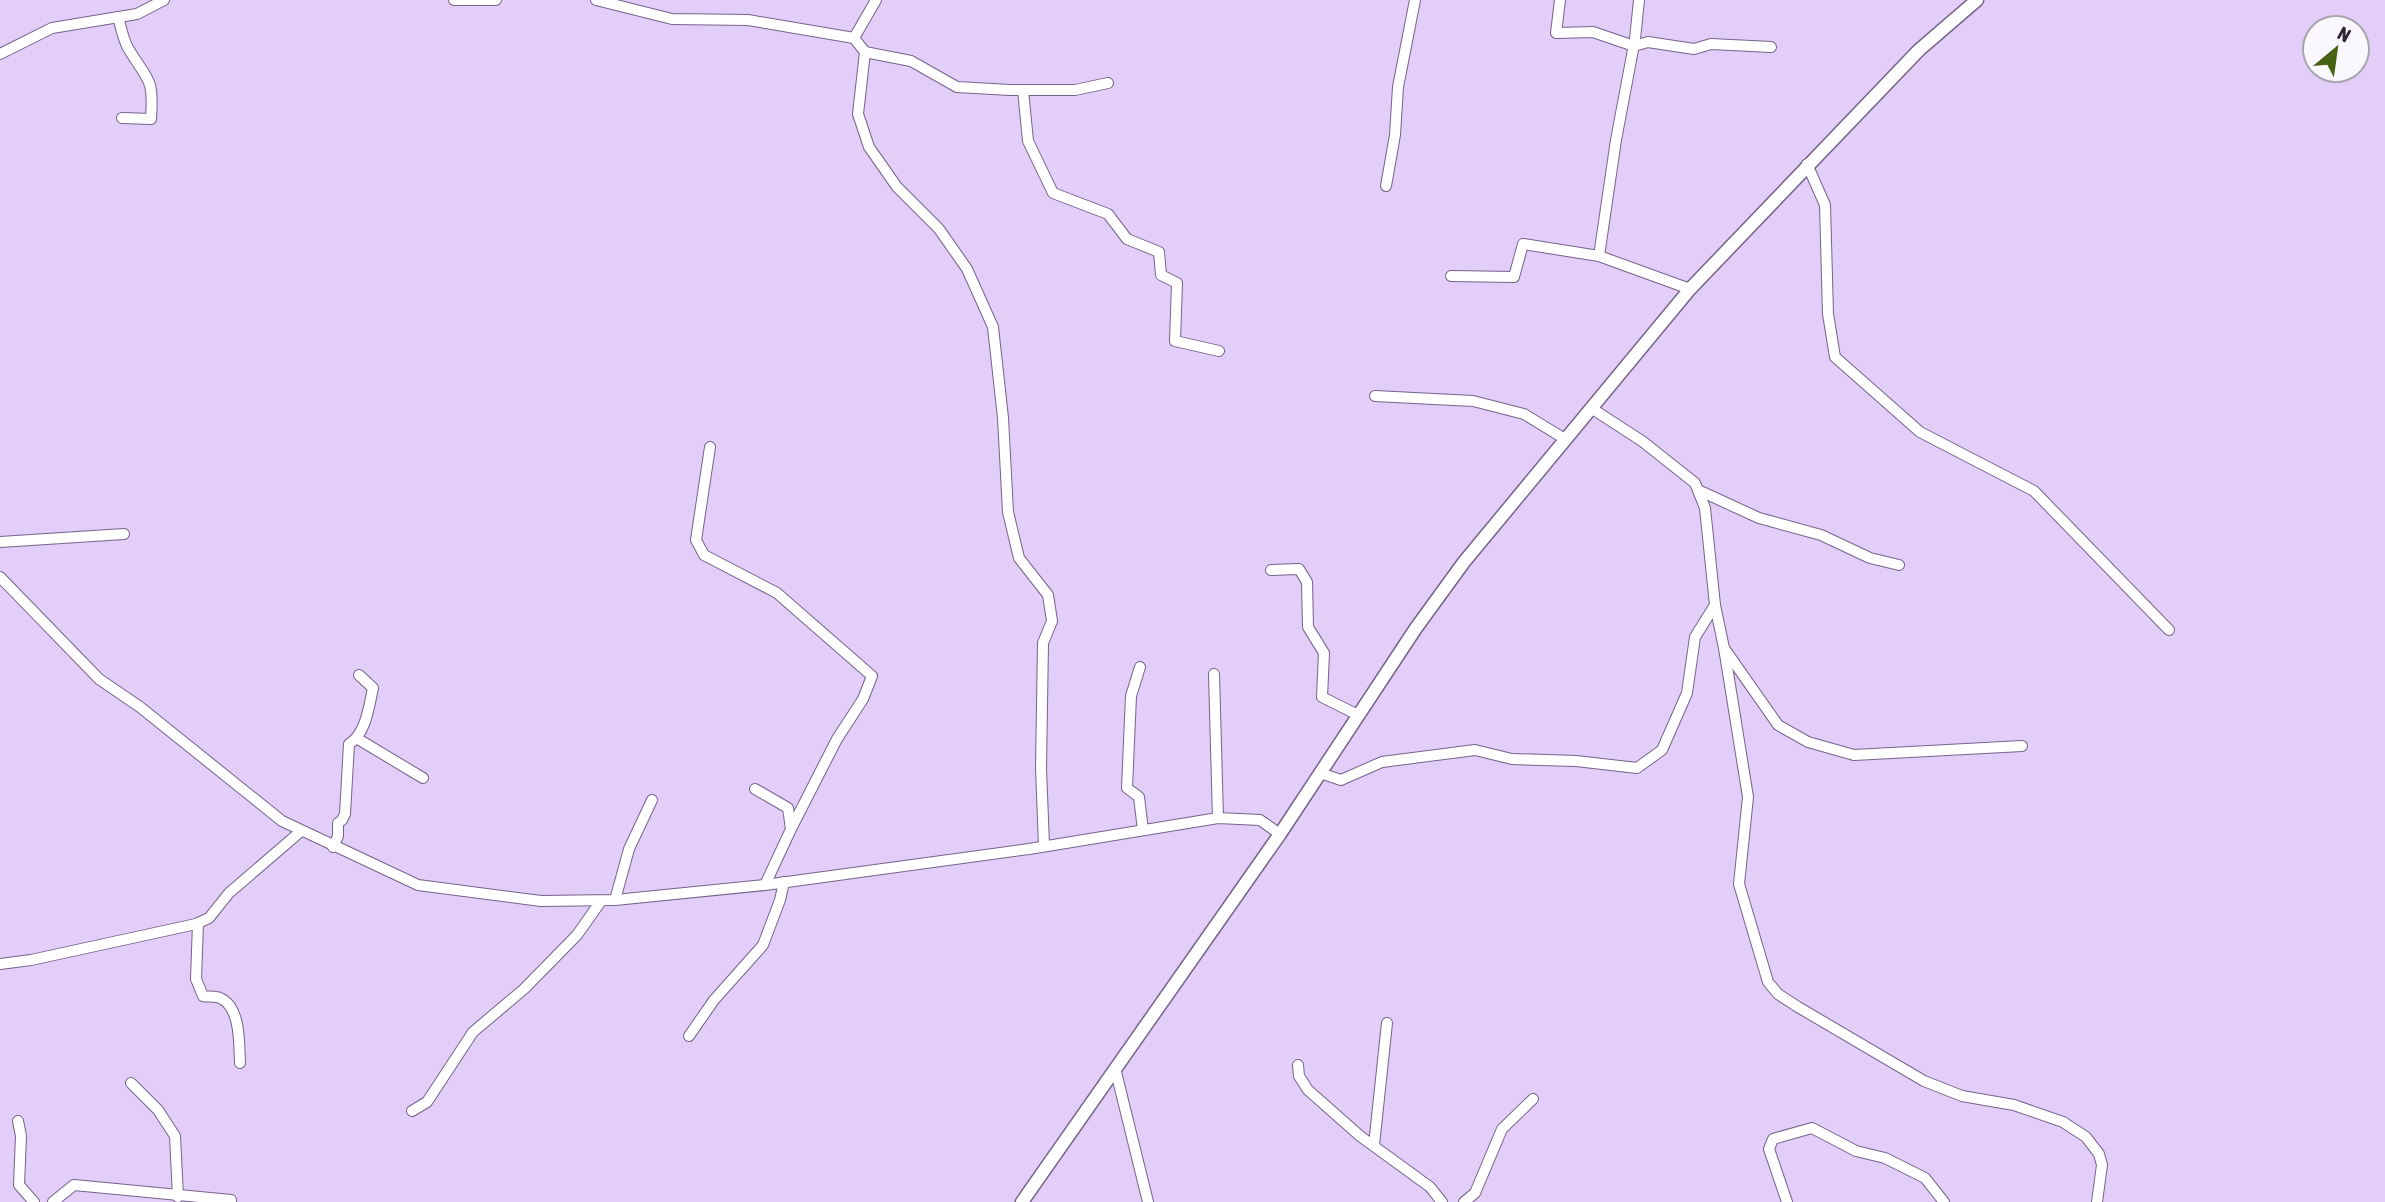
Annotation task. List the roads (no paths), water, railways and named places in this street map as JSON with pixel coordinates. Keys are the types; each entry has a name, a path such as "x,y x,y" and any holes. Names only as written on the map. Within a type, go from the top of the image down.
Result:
{"main road":[{"path":"1022,1202 1280,834 1464,562 1690,289 1919,50 1977,0"}],"street":[{"path":"0,54 52,28 137,14 164,0"},
{"path":"454,0 496,0"},
{"path":"596,0 672,19 748,20 854,38 865,52 911,61 957,87 1075,90 1108,83"},
{"path":"854,38 876,0"},
{"path":"1386,186 1395,135 1398,87 1415,0"},
{"path":"1560,0 1556,33 1593,32 1634,46 1648,42 1694,49 1711,44 1771,47"},
{"path":"1599,256 1634,46 1639,0"},
{"path":"118,17 127,46 149,78 153,94 150,119 122,118"},
{"path":"865,52 858,114 869,146 897,187 939,229 967,269 993,327 1003,418 1008,512 1019,558 1048,595 1052,621 1042,643 1041,768 1044,846"},
{"path":"1023,90 1028,141 1053,193 1108,214 1127,240 1159,252 1161,275 1177,283 1175,341 1219,351"},
{"path":"1807,164 1825,205 1828,314 1835,357 1920,432 2034,491 2169,630"},
{"path":"1451,276 1514,276 1523,244 1599,256 1690,289"},
{"path":"1375,396 1473,401 1524,414 1566,439"},
{"path":"1591,408 1642,441 1695,483 1705,508 1715,605 1748,797 1739,884 1768,982 1778,994 1798,1007 1924,1082 1962,1096 2014,1105 2063,1122 2086,1137 2099,1154 2102,1165 2097,1202"},
{"path":"710,447 696,540 704,555 778,593 873,676 863,699 837,739 765,885"},
{"path":"1698,491 1759,518 1821,535 1870,558 1899,565"},
{"path":"0,542 124,534"},
{"path":"1271,570 1299,569 1307,582 1308,627 1324,653 1322,697 1358,715"},
{"path":"0,577 99,679 140,707 282,821 300,832 418,885 541,901 601,901 765,885 1044,846 1218,818 1260,820 1280,834"},
{"path":"1320,773 1341,780 1382,762 1475,750 1512,759 1576,761 1637,768 1662,750 1687,693 1695,637 1715,605"},
{"path":"1724,648 1778,725 1808,742 1854,755 2022,746"},
{"path":"1139,667 1131,696 1127,788 1139,797 1143,830"},
{"path":"1214,674 1218,818"},
{"path":"333,847 338,836 338,822 345,814 349,744 358,739 373,688 359,675"},
{"path":"358,739 423,778"},
{"path":"755,789 788,808 791,829"},
{"path":"615,900 629,849 652,800"},
{"path":"0,964 31,960 198,923 209,918 229,893 300,832"},
{"path":"689,1036 714,1000 763,945 784,882"},
{"path":"412,1111 427,1101 473,1032 524,989 569,944 601,901"},
{"path":"198,923 196,979 203,996 220,998 232,1007 238,1032 240,1063"},
{"path":"1374,1145 1387,1023"},
{"path":"1298,1065 1299,1076 1308,1090 1430,1187 1442,1202"},
{"path":"1115,1068 1148,1202"},
{"path":"131,1083 158,1110 175,1136 178,1197"},
{"path":"1464,1202 1475,1193 1502,1129 1533,1099"},
{"path":"18,1121 21,1147 19,1185 34,1202"},
{"path":"1787,1202 1769,1149 1773,1139 1812,1128 1856,1151 1885,1158 1925,1178 1944,1202"},
{"path":"53,1202 74,1185 231,1202"}]}
